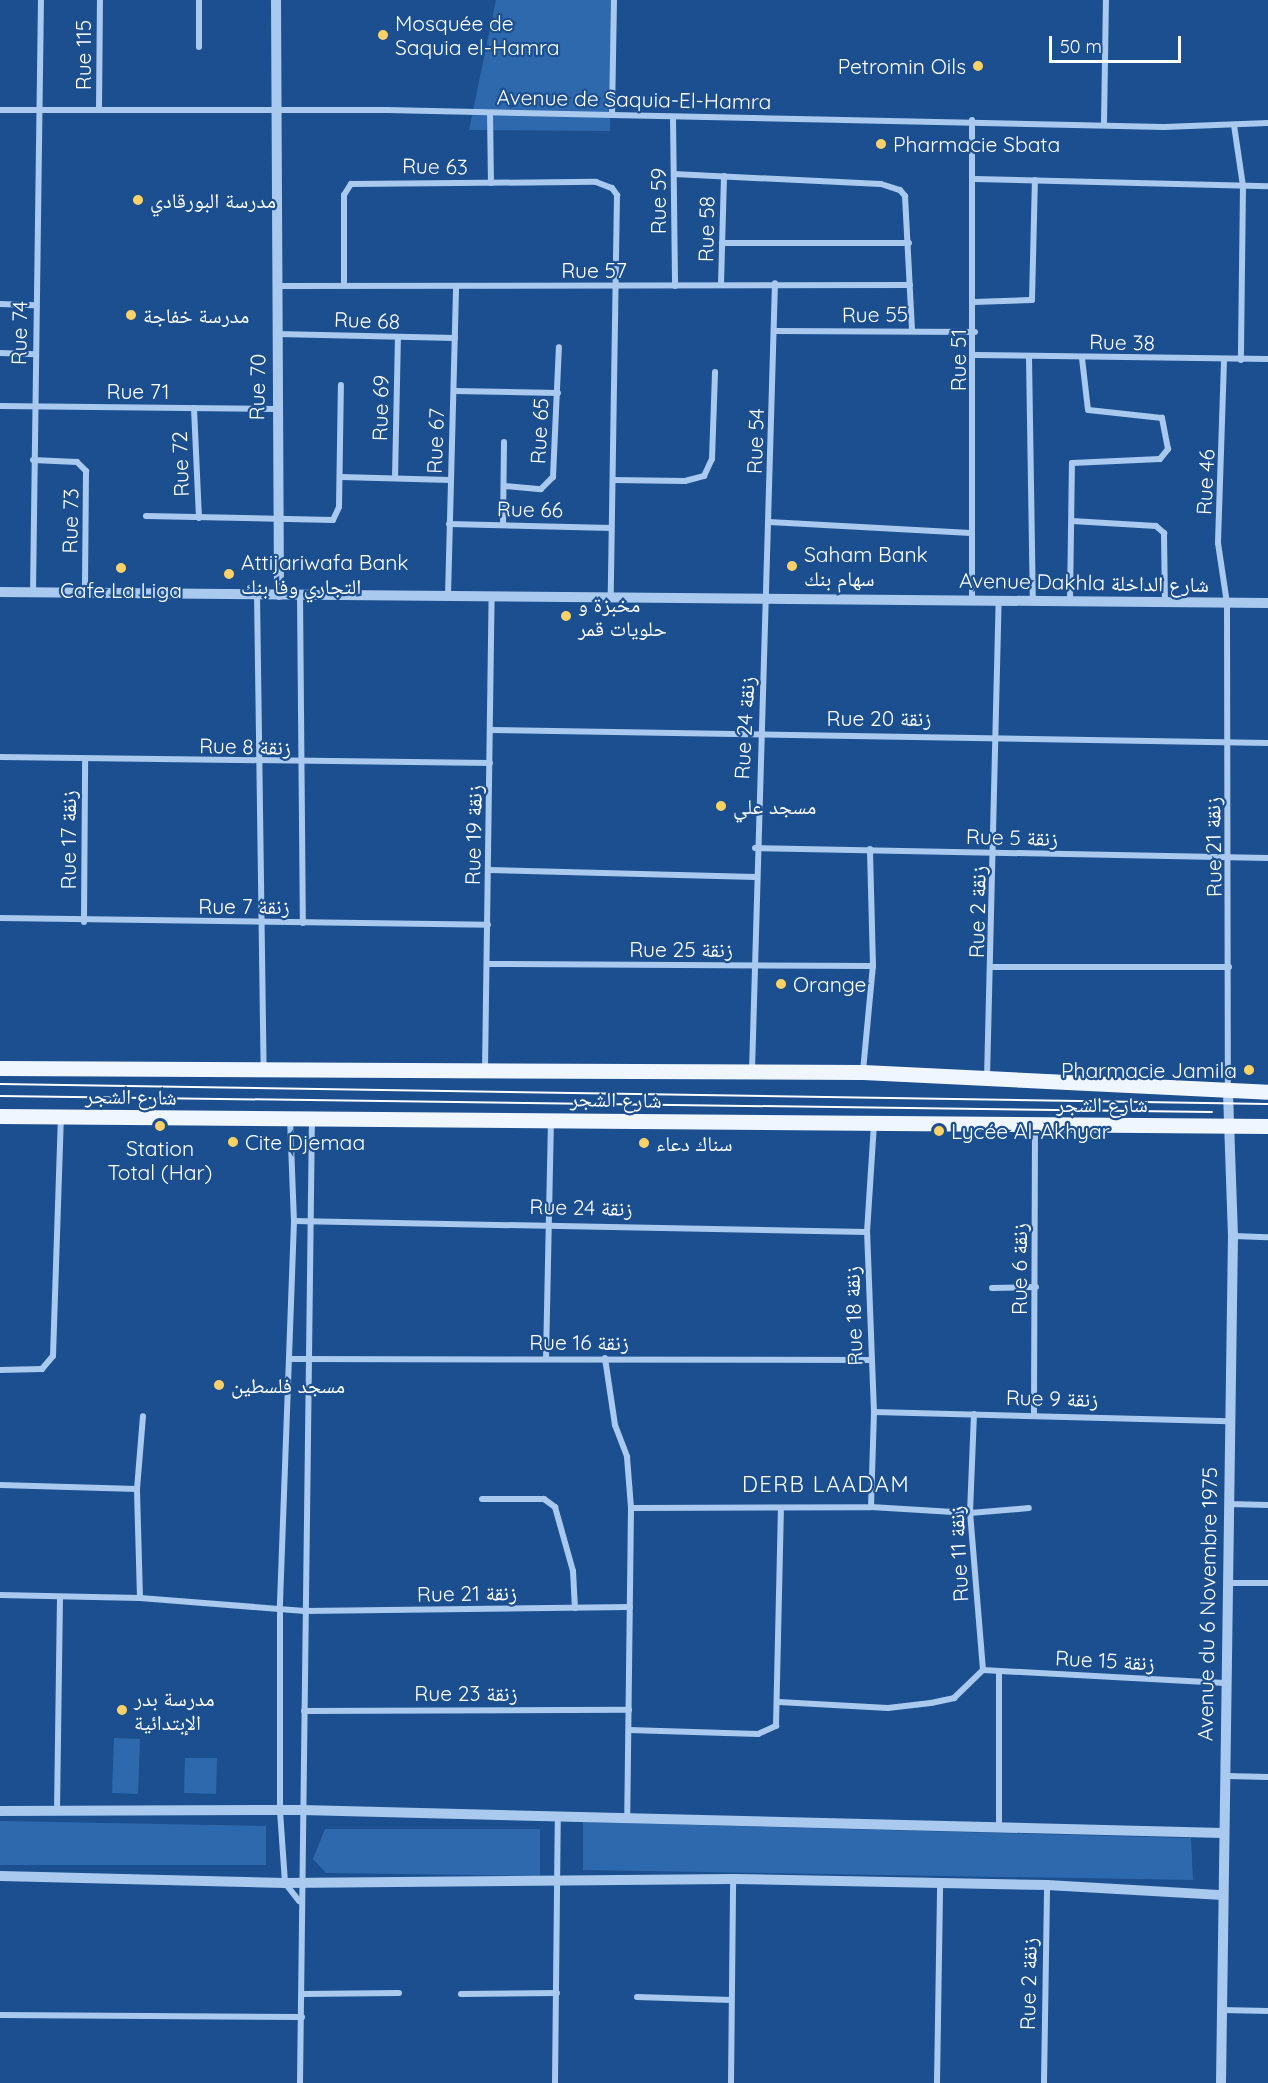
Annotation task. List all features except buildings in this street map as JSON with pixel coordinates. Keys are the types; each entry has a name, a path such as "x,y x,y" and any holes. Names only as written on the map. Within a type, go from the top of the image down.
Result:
{"main road":[{"name":"شارع الشجر","path":"0,1068 485,1074 863,1072 1228,1092 1268,1092"},
{"name":"شارع الشجر","path":"0,1116 1268,1126"}],"street":[{"name":"Rue 74","path":"33,593 41,0"},
{"name":"Rue 115","path":"99,110 100,0"},
{"path":"199,0 199,47"},
{"name":"Rue 70","path":"276,0 278,111 276,409 279,595"},
{"path":"612,115 614,0"},
{"path":"1104,124 1106,0"},
{"name":"Avenue de Saquia-El-Hamra","path":"0,110 490,113 1104,124 1268,123"},
{"path":"490,113 491,183"},
{"name":"Rue 59","path":"673,117 675,286"},
{"name":"Rue 51","path":"972,120 975,179 976,355 971,533 972,601"},
{"path":"1234,125 1243,186 1241,360"},
{"path":"674,174 881,184 905,196 912,330"},
{"name":"Rue 58","path":"721,284 724,176"},
{"path":"975,179 1268,186"},
{"path":"974,302 1032,300 1035,180"},
{"name":"Rue 63","path":"344,284 344,195 351,184 596,183 617,195 615,287"},
{"path":"722,243 909,243"},
{"name":"Rue 57","path":"278,286 344,284 615,287 775,283 910,285"},
{"name":"Rue 54","path":"768,599 775,283"},
{"name":"Rue 67","path":"447,596 456,287"},
{"path":"611,598 615,287"},
{"path":"0,304 36,305"},
{"name":"Rue 55","path":"775,331 975,332"},
{"name":"Rue 68","path":"278,334 455,338"},
{"name":"Rue 69","path":"395,478 398,337"},
{"name":"Rue 65","path":"505,486 540,489 553,477 559,347"},
{"path":"0,353 35,354"},
{"name":"Rue 38","path":"976,355 1224,361 1268,359"},
{"path":"1029,357 1033,601"},
{"path":"1070,602 1072,463 1160,459 1168,449 1162,418 1088,410 1082,358"},
{"name":"Rue 46","path":"1224,361 1218,543 1227,603"},
{"path":"613,480 704,476 711,459 715,372"},
{"path":"341,385 341,477 450,480"},
{"path":"454,391 558,393"},
{"name":"Rue 71","path":"0,406 276,409"},
{"name":"Rue 72","path":"194,408 199,518"},
{"path":"503,525 504,442"},
{"name":"Rue 73","path":"33,460 76,462 86,471 85,593"},
{"name":"Rue 72","path":"146,516 333,520 341,477"},
{"path":"1072,521 1156,526 1164,533 1165,602"},
{"path":"769,522 971,533"},
{"name":"Rue 66","path":"449,524 611,528"},
{"name":"Avenue Dakhla شارع الداخلة","path":"0,592 1268,603"},
{"path":"257,594 263,763 261,922 264,1071"},
{"path":"300,595 303,923"},
{"name":"Rue 19 زنقة","path":"485,1074 492,597"},
{"name":"Rue 24 زنقة","path":"752,1074 755,848 768,599"},
{"name":"Rue 2 زنقة","path":"987,1079 993,966 994,736 999,601"},
{"name":"Rue 21 زنقة","path":"1227,603 1232,857 1228,1092"},
{"name":"Rue 20 زنقة","path":"490,730 717,738 760,734 994,736 1268,743"},
{"name":"Rue 8 زنقة","path":"0,757 263,763 490,763"},
{"name":"Rue 17 زنقة","path":"84,922 85,759"},
{"name":"Rue 5 زنقة","path":"755,848 1268,858"},
{"path":"863,1072 873,966 870,849"},
{"path":"489,870 755,877"},
{"name":"Rue 7 زنقة","path":"0,918 84,922 488,925"},
{"name":"Rue 25 زنقة","path":"488,964 873,966"},
{"path":"993,966 1229,967"},
{"name":"Avenue du 6 Novembre 1975","path":"1221,2083 1223,1833 1226,1776 1225,1683 1230,1583 1228,1504 1233,1236 1232,1125 1228,1092"},
{"path":"0,1370 42,1369 53,1356 62,1116"},
{"path":"290,1118 294,1221 280,1609 280,1811 285,1883 299,1901"},
{"path":"300,2083 302,1994 299,1901 303,1883 304,1611 314,1221 312,1118"},
{"path":"546,1358 551,1222 551,1120"},
{"name":"Rue 18 زنقة","path":"871,1507 874,1412 869,1360 867,1232 874,1124"},
{"name":"Rue 6 زنقة","path":"1034,1413 1035,1125"},
{"name":"Rue 24 زنقة","path":"294,1221 551,1222 867,1232"},
{"path":"1233,1236 1268,1237"},
{"path":"992,1288 1036,1287"},
{"path":"605,1358 615,1425 627,1457 631,1508 627,1817"},
{"name":"Rue 16 زنقة","path":"289,1359 869,1360"},
{"name":"Rue 9 زنقة","path":"874,1412 1034,1413 1229,1421"},
{"name":"Rue 11 زنقة","path":"974,1414 970,1513 983,1670"},
{"path":"140,1598 137,1489 143,1416"},
{"path":"0,1485 137,1489"},
{"path":"482,1499 544,1499 555,1507 573,1571 574,1608"},
{"path":"1228,1504 1268,1505"},
{"path":"631,1508 871,1507 970,1513 1029,1508"},
{"path":"629,1730 758,1734 779,1721 781,1508"},
{"path":"1230,1583 1268,1583"},
{"name":"Rue 21 زنقة","path":"0,1596 140,1598 304,1611 630,1607"},
{"path":"57,1811 60,1597"},
{"path":"779,1702 888,1708 954,1698 970,1687 983,1670"},
{"name":"Rue 15 زنقة","path":"983,1670 1225,1683"},
{"path":"999,1671 999,1824"},
{"name":"Rue 23 زنقة","path":"304,1711 629,1710"},
{"path":"1226,1776 1268,1777"},
{"path":"0,1811 302,1810 558,1818 627,1817 999,1824 1223,1833"},
{"path":"555,2083 558,1818"},
{"path":"0,1876 285,1883 733,1879 1047,1885 1223,1895"},
{"path":"731,2083 733,1879"},
{"path":"937,2083 940,1883"},
{"name":"Rue 2 زنقة","path":"1044,2083 1047,1885"},
{"path":"302,1994 399,1993"},
{"path":"461,1994 557,1993"},
{"path":"637,1997 731,2000"},
{"path":"1222,2010 1268,2011"},
{"path":"0,2014 302,2017"}],"shaded area":[{"path":"496,0 613,0 610,131 469,130"},
{"path":"114,1738 140,1739 138,1794 112,1793"},
{"path":"185,1758 217,1758 216,1794 184,1793"},
{"path":"0,1821 266,1826 266,1865 0,1865"},
{"path":"583,1822 1191,1838 1193,1880 583,1870"},
{"path":"325,1829 540,1829 540,1876 326,1873 313,1859"}],"tram line":[{"path":"0,1084 1268,1104"},
{"path":"0,1096 1212,1112"}],"place":[{"name":"Mosquée de Saquia el-Hamra","path":"383,35"},
{"name":"Petromin Oils","path":"978,66"},
{"name":"Pharmacie Sbata","path":"881,144"},
{"name":"مدرسة البورقادي","path":"138,200"},
{"name":"مدرسة خفاجة","path":"131,315"},
{"name":"Saham Bank سهام بنك","path":"792,566"},
{"name":"Cafe La Liga","path":"121,568"},
{"name":"Attijariwafa Bank التجاري وفا بنك","path":"229,574"},
{"name":"مخبزة و حلويات قمر","path":"566,616"},
{"name":"مسجد علي","path":"721,806"},
{"name":"Orange","path":"781,984"},
{"name":"Pharmacie Jamila","path":"1249,1070"},
{"name":"Station Total (Har)","path":"160,1126"},
{"name":"Lycée Al-Akhyar","path":"939,1131"},
{"name":"Cite Djemaa","path":"233,1142"},
{"name":"سناك دعاء","path":"644,1143"},
{"name":"مسجد فلسطين","path":"219,1385"},
{"name":"مدرسة بدر الإبتدائية","path":"122,1710"}],"district":[{"name":"DERB LAADAM","path":"826,1485"}]}
